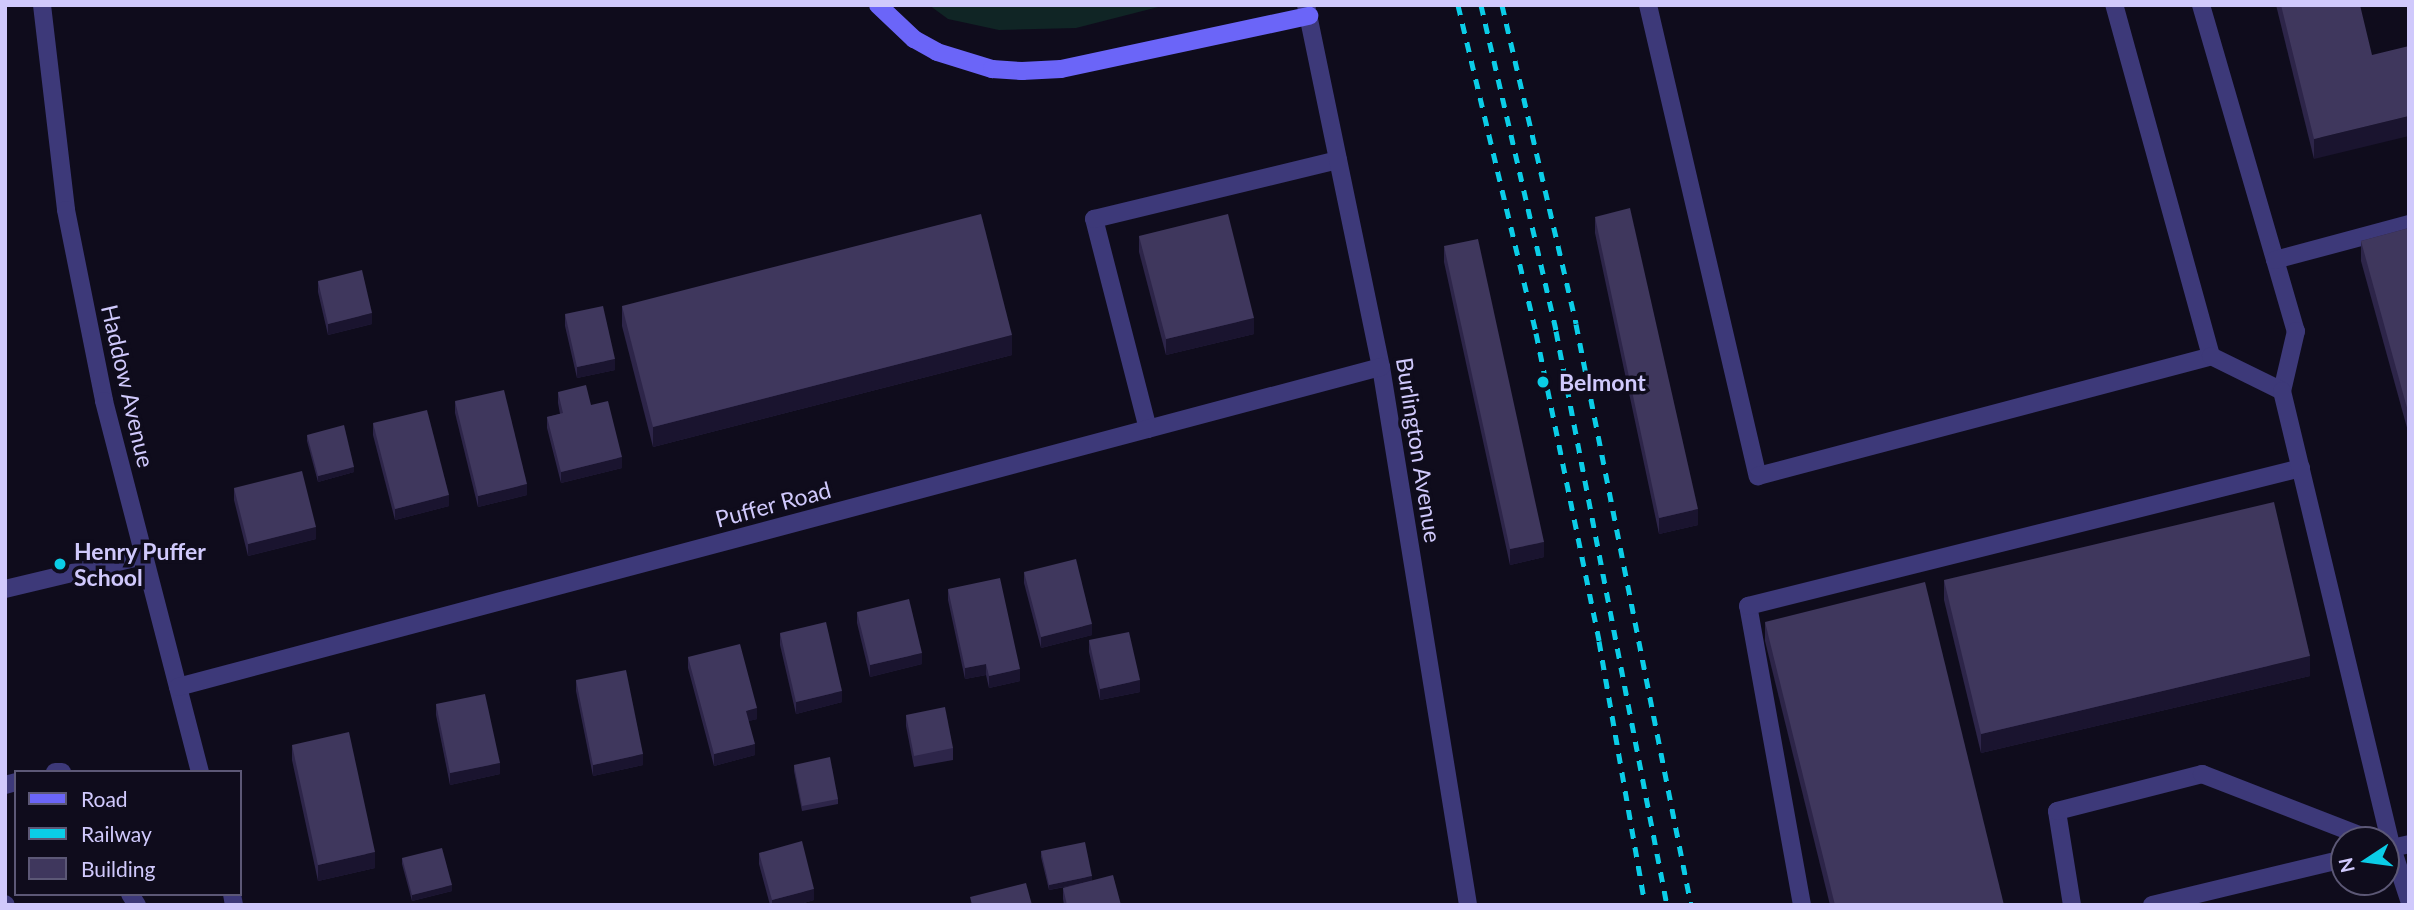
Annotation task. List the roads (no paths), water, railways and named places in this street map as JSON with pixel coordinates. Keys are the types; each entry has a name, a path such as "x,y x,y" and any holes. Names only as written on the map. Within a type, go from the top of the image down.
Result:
{"main road":[{"path":"878,5 914,39 937,52 982,67 1022,71 1061,69 1308,11"}],"street":[{"name":"Haddow Avenue","path":"42,5 66,210 104,401 199,770"},
{"path":"1648,5 1758,477 2211,356 2282,391"},
{"path":"2115,5 2211,356"},
{"path":"2201,5 2297,331 2282,391 2388,826"},
{"name":"Burlington Avenue","path":"1308,11 1381,367 1468,905"},
{"path":"1148,429 1094,219 1338,160"},
{"path":"2276,260 2409,223"},
{"name":"Puffer Road","path":"178,687 1381,367"},
{"path":"1802,905 1748,606 2301,468"},
{"path":"5,589 144,556"},
{"path":"2072,905 2057,811 2202,774 2336,826"},
{"path":"2152,905 2330,862"},
{"path":"2400,870 2409,900"}],"railway":[{"path":"1458,5 1536,333 1599,641 1645,905"},
{"path":"1481,5 1556,331 1667,905"},
{"path":"1502,5 1576,324 1691,905"}],"place":[{"name":"Belmont","path":"1543,382"},
{"name":"Henry Puffer School","path":"60,564"}]}
